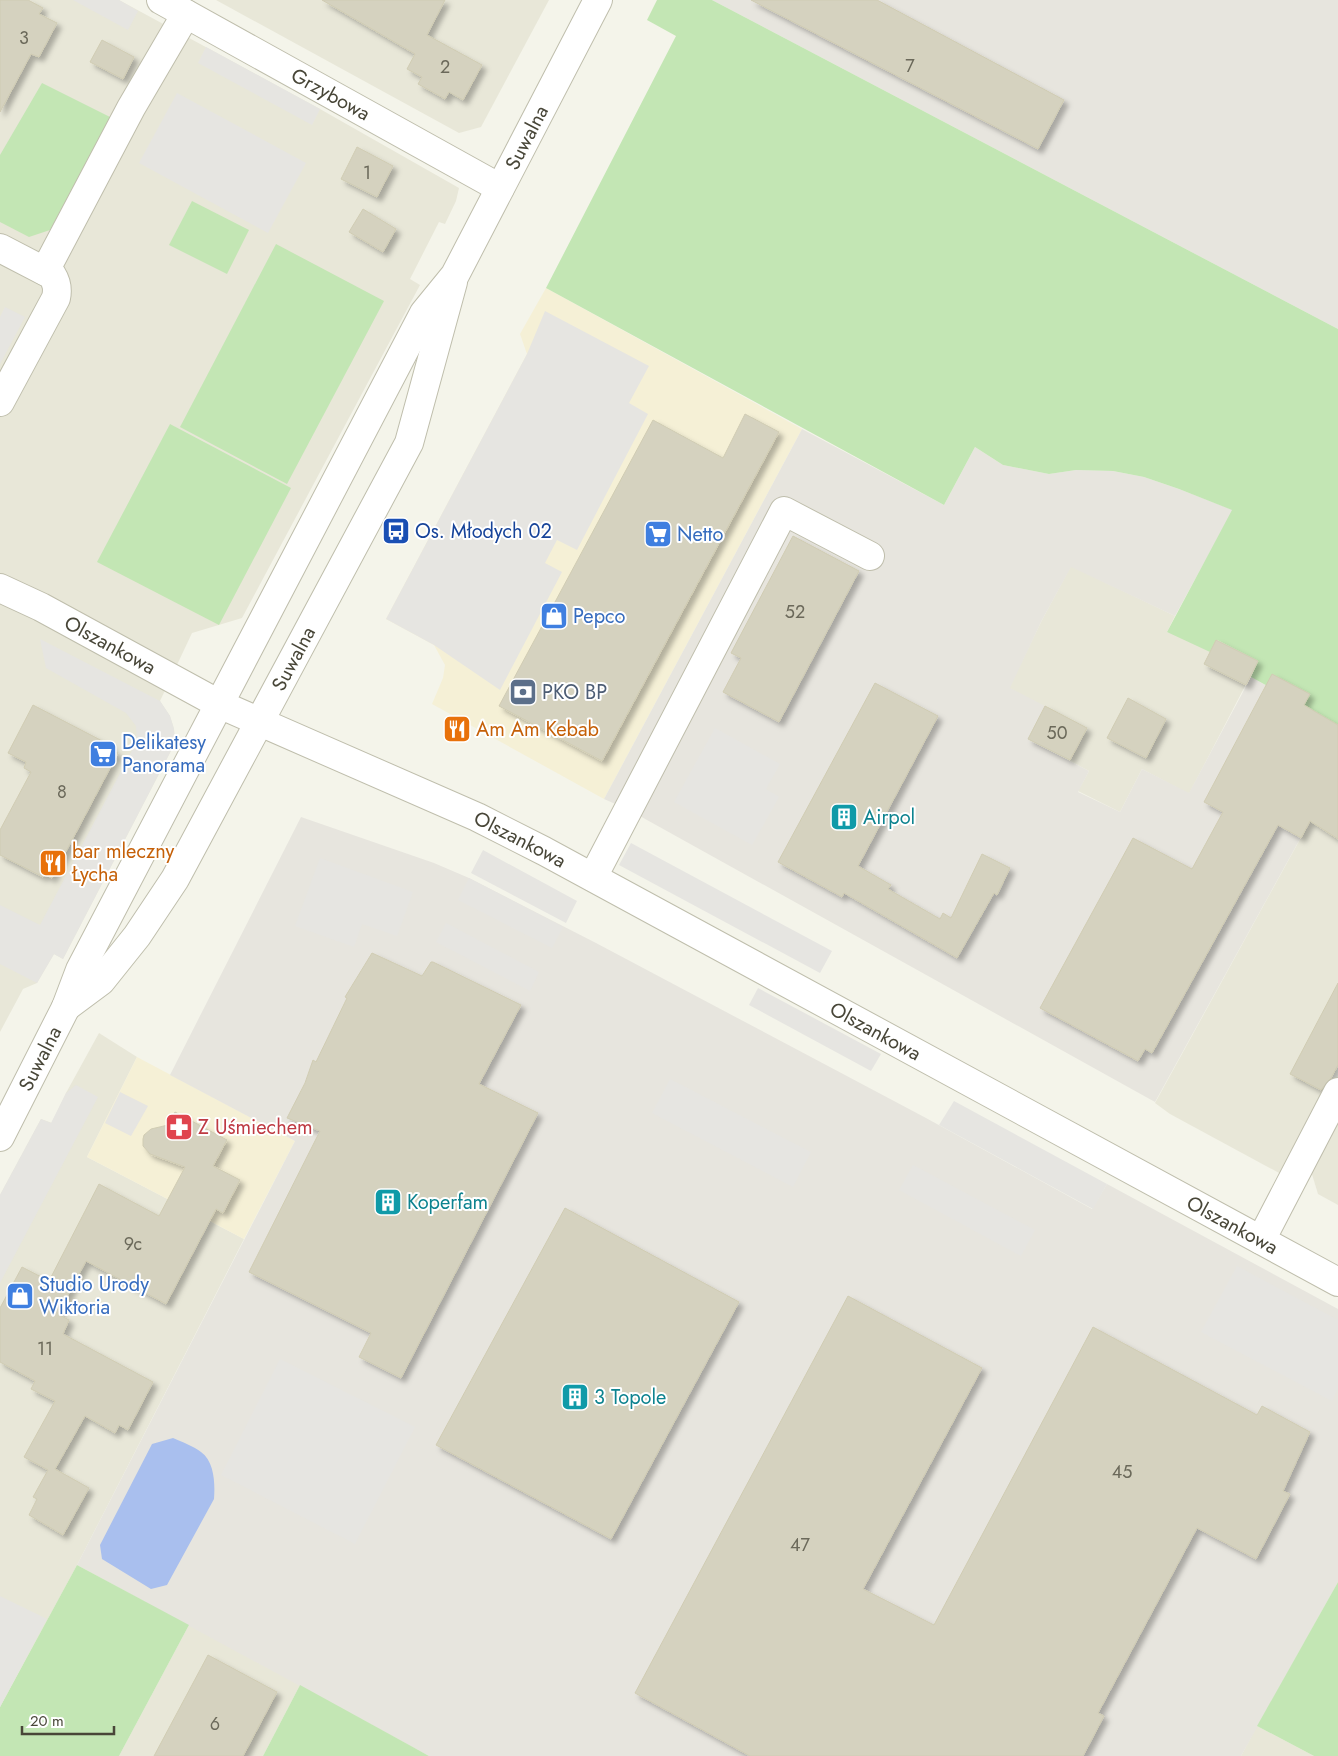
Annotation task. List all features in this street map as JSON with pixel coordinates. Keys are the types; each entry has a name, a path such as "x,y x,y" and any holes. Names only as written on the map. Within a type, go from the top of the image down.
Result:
{"street":[{"name":"Grzybowa","path":"161,0 500,188"},
{"name":"Suwalna","path":"0,1137 66,1007 80,970 424,313 455,274 598,0"},
{"path":"45,271 132,108 186,14"},
{"path":"0,248 52,275 58,292 0,402"},
{"name":"Suwalna","path":"66,1007 101,981 138,936 175,880 409,443 455,274"},
{"path":"593,877 784,511 870,556"},
{"name":"Olszankowa","path":"0,588 41,607 219,704 477,817 593,877 1338,1282"},
{"path":"1261,1240 1338,1092"}],"shaded area":[{"path":"0,0 119,0 320,109 459,188 456,201 445,224 439,222 410,279 420,285 242,618 192,633 160,701 170,716 174,729 175,743 63,959 54,954 37,983 23,989 0,1032"},
{"path":"73,0 119,0 138,11 128,30"},
{"path":"216,0 549,0 481,127 459,133"},
{"path":"712,0 1338,0 1338,329"},
{"path":"206,47 320,109 312,125 198,63"},
{"path":"177,93 306,163 268,233 139,163"},
{"path":"546,288 802,429 604,799 432,704 443,678 445,665 434,645 386,619 527,354 520,334"},
{"path":"5,307 25,317 0,364 0,317"},
{"path":"545,311 649,366 629,403 648,414 577,550 557,540 545,563 562,572 500,690 434,645 386,619 527,354"},
{"path":"802,429 944,505 975,447 1003,465 1049,474 1076,470 1113,471 1144,477 1233,510 1175,616 1071,567 1042,620 1010,688 1045,706 1028,739 1089,771 1078,792 1120,812 1142,769 1189,793 1251,677 1338,725 1338,770 1155,1102 629,810 604,799"},
{"path":"1071,566 1175,616 1167,632 1216,640 1258,661 1189,794 1142,769 1120,812 1078,791 1089,771 1028,739 1009,688"},
{"path":"40,639 160,701 170,716 174,729 175,743 63,959 54,954 37,983 0,964 0,905 40,925 137,741 136,726 126,713 46,668"},
{"path":"715,728 780,764 766,789 779,797 752,845 674,802"},
{"path":"1338,770 1338,1066 1281,1174 1170,1114 1155,1103"},
{"path":"301,817 434,863 469,878 596,943 926,1118 1092,1209 1107,1184 1338,1309 1338,1582 1241,1756 429,1756 77,1565 295,1141 170,1075"},
{"path":"631,843 832,951 820,973 619,865"},
{"path":"483,850 577,901 566,923 471,873"},
{"path":"320,858 413,892 397,936 362,924 354,947 295,926"},
{"path":"469,878 563,927 552,948 458,900"},
{"path":"446,923 539,972 530,991 436,942"},
{"path":"758,988 881,1054 871,1071 749,1005"},
{"path":"99,1033 137,1057 87,1157 244,1239 77,1565 0,1707 0,1195 41,1119 52,1123"},
{"path":"137,1057 295,1141 244,1239 87,1157"},
{"path":"670,1079 811,1152 793,1187 652,1113"},
{"path":"76,1085 98,1097 0,1283 0,1195 41,1119 51,1123 66,1093"},
{"path":"120,1092 148,1106 131,1136 105,1123"},
{"path":"954,1101 1107,1184 1093,1209 939,1125"},
{"path":"1338,1120 1338,1205 1318,1194 1311,1171"},
{"path":"913,1165 1035,1230 1021,1256 899,1190"},
{"path":"1237,1266 1338,1320 1338,1388 1332,1401 1201,1332"},
{"path":"280,1359 415,1427 355,1544 221,1475"},
{"path":"0,1596 47,1619 0,1707"},
{"path":"189,1625 300,1685 263,1756 119,1756"},
{"path":"1257,1726 1314,1756 1241,1756"}],"green space":[{"path":"657,0 712,0 1338,329 1338,725 1251,677 1258,661 1217,640 1210,652 1167,632 1232,510 1144,477 1113,471 1076,470 1049,474 1003,465 975,447 944,505 546,288 676,36 647,20"},
{"path":"42,83 112,118 50,230 29,237 0,222 0,155"},
{"path":"192,201 249,230 227,274 169,245"},
{"path":"276,244 384,301 287,484 180,427"},
{"path":"170,424 291,488 219,625 97,562"},
{"path":"77,1565 189,1625 119,1756 0,1756 0,1707"},
{"path":"1338,1582 1338,1756 1314,1756 1257,1726"},
{"path":"300,1685 411,1746 429,1756 263,1756"}],"water":[{"path":"173,1438 195,1448 206,1456 212,1468 214,1499 167,1585 151,1589 102,1559 100,1545 152,1444"}],"building":[{"path":"0,0 28,0 43,8 39,14 57,23 39,57 31,54 0,112"},
{"path":"322,0 445,0 427,35 482,65 463,100 449,92 445,99 418,84 422,77 407,69 415,54"},
{"path":"751,0 877,0 1064,100 1038,149"},
{"path":"102,40 134,57 123,79 90,62"},
{"path":"357,147 393,166 377,197 341,179"},
{"path":"363,209 396,229 383,252 349,232"},
{"name":"Netto","path":"745,414 779,432 602,761 499,706 653,420 723,458"},
{"path":"793,536 859,571 779,722 723,692 741,658 731,653"},
{"path":"1216,640 1258,661 1246,685 1204,664"},
{"path":"1272,674 1310,694 1304,705 1338,725 1338,839 1310,821 1301,838 1278,825 1152,1053 1145,1049 1138,1061 1040,1008 1133,838 1192,869 1223,812 1204,802"},
{"name":"Airpol","path":"875,683 938,716 858,866 891,885 888,889 940,919 943,913 951,918 982,854 1010,868 997,895 994,893 957,958 844,893 842,897 778,862"},
{"path":"1128,698 1166,719 1146,758 1107,738"},
{"path":"33,705 112,746 110,749 118,753 52,878 44,874 43,877 0,855 0,830 31,772 24,768 26,762 8,753"},
{"path":"1045,706 1087,728 1070,760 1028,739"},
{"name":"Koperfam","path":"372,953 422,976 431,962 433,962 521,1005 479,1084 538,1113 401,1378 359,1357 371,1333 249,1272 320,1131 287,1118 305,1083 313,1060 316,1062 347,998 345,997"},
{"path":"1338,983 1338,1065 1331,1078 1321,1090 1290,1074"},
{"path":"175,1112 227,1140 213,1166 240,1180 223,1213 216,1209 166,1304 86,1261 58,1314 69,1320 63,1334 153,1382 128,1430 119,1425 115,1433 85,1416 55,1469 89,1488 63,1535 29,1515 37,1499 33,1497 48,1470 24,1457 55,1401 31,1389 35,1381 0,1362 0,1308 22,1267 49,1281 99,1184 159,1216 185,1167 150,1154 143,1146 143,1139 144,1135 151,1129 168,1125"},
{"name":"3 Topole","path":"565,1208 739,1302 611,1539 436,1445"},
{"path":"848,1296 982,1368 863,1589 934,1625 1093,1327 1257,1415 1262,1406 1310,1432 1283,1491 1290,1494 1256,1559 1197,1528 1098,1713 1104,1716 1083,1756 750,1756 635,1693"},
{"path":"208,1655 277,1692 243,1756 154,1756"}],"place":[{"name":"Os. Młodych 02","path":"396,531"},
{"name":"Netto","path":"658,534"},
{"name":"Pepco","path":"554,616"},
{"name":"PKO BP","path":"523,692"},
{"name":"Am Am Kebab","path":"457,729"},
{"name":"Delikatesy Panorama","path":"103,754"},
{"name":"Airpol","path":"844,817"},
{"name":"bar mleczny Łycha","path":"53,863"},
{"name":"Z Uśmiechem","path":"179,1127"},
{"name":"Koperfam","path":"388,1202"},
{"name":"Studio Urody Wiktoria","path":"20,1296"},
{"name":"3 Topole","path":"575,1397"}]}
